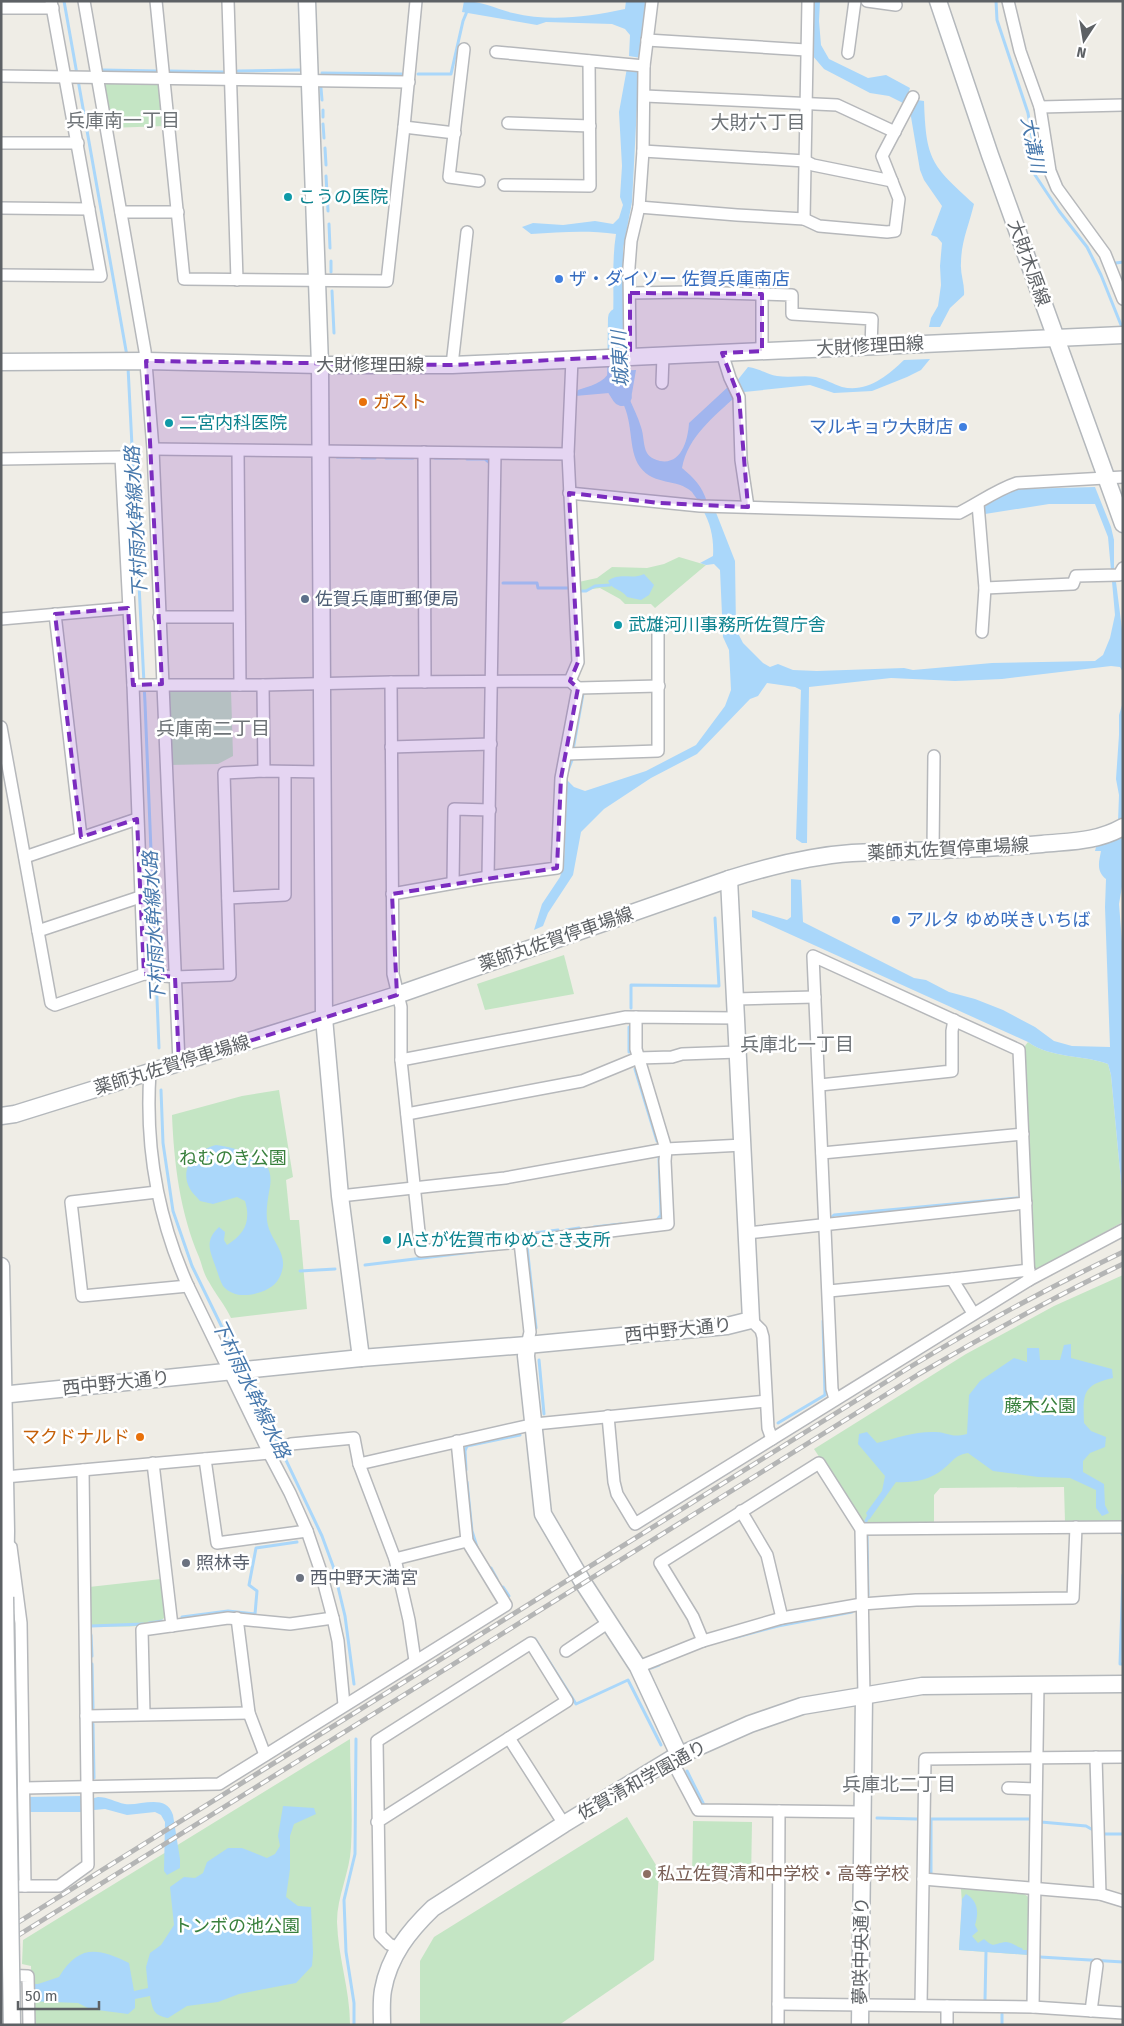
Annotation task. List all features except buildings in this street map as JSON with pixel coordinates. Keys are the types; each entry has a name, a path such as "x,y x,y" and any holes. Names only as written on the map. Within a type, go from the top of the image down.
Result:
{"street":[{"path":"84,1 93,77 121,212 133,361 153,449 159,617 158,684 176,1064"},
{"path":"156,1 184,279 387,281 416,1"},
{"path":"228,1 237,280"},
{"path":"307,1 320,365 324,772 324,1018 340,1196 361,1358"},
{"path":"630,356 631,242 638,206 643,151 644,66 652,1"},
{"path":"804,219 808,1"},
{"path":"848,52 855,1"},
{"path":"867,1 896,5"},
{"name":"大財木原線","path":"938,1 990,155 1056,337 1115,478 1123,524"},
{"path":"1008,1 1020,51 1040,107 1050,171 1057,188 1105,254 1123,299"},
{"path":"1,8 52,5 68,77 101,276 1,275"},
{"path":"647,40 806,50"},
{"path":"464,49 449,177 479,181"},
{"path":"496,52 644,66"},
{"path":"504,185 590,186 590,61"},
{"path":"1,76 310,79 409,82"},
{"path":"645,96 838,105 895,132"},
{"path":"638,206 804,219 819,226 887,232 895,231 899,200 882,156 913,97"},
{"path":"1040,107 1123,105"},
{"path":"508,123 590,126"},
{"path":"404,128 455,133"},
{"path":"1,143 78,143"},
{"path":"643,151 805,161 814,165 892,181"},
{"path":"1,208 89,209"},
{"path":"121,212 178,212"},
{"path":"452,365 467,232"},
{"path":"630,293 690,292 792,295 792,314 872,319 871,346"},
{"path":"762,294 762,351"},
{"name":"大財修理田線","path":"1,362 133,361 320,365 452,365 1116,335"},
{"path":"722,353 730,378 739,397 741,460 748,507"},
{"path":"662,383 663,356"},
{"path":"392,894 488,877 557,868 561,778 578,662 568,454 572,359"},
{"path":"153,449 568,454"},
{"path":"238,451 240,685"},
{"path":"424,452 425,682"},
{"path":"488,877 495,454"},
{"path":"1,459 121,457 144,974"},
{"path":"569,493 706,506 959,513 978,504 1003,488 1018,483 1115,478"},
{"path":"978,504 985,588 982,632"},
{"path":"985,588 1073,584 1076,576 1119,575 1123,568"},
{"path":"1,619 128,608"},
{"path":"55,614 81,837"},
{"path":"159,617 239,617"},
{"path":"566,754 658,751 658,624"},
{"path":"132,685 490,681 658,686"},
{"path":"391,682 393,974 401,1007 401,1060 420,1251 520,1242 668,1224 666,1149 638,1058 636,1048 636,1017"},
{"path":"263,685 264,771"},
{"path":"1,727 51,1003 55,1005 144,974 171,976 230,975 224,773 264,771 324,772"},
{"path":"392,746 491,744"},
{"path":"933,851 934,756"},
{"path":"228,898 285,895 285,772"},
{"path":"453,883 454,809 490,810"},
{"path":"25,857 137,819"},
{"name":"薬師丸佐賀停車場線","path":"1,1116 15,1114 397,995 767,867 811,857 851,853 933,851 1080,841 1107,836 1123,827"},
{"name":"西中野大通り","path":"3,1395 361,1358 527,1345 727,1326 751,1320 729,879"},
{"path":"38,931 140,896"},
{"path":"835,1399 832,1389 813,956 1019,1050 1029,1275"},
{"path":"736,1000 815,997"},
{"path":"401,1060 636,1017 737,1018"},
{"path":"820,1085 952,1071 952,1031 954,1020"},
{"path":"407,1114 582,1081 638,1058 738,1052"},
{"path":"150,1072 151,1149 156,1192 176,1259 307,1531 320,1569 338,1641 344,1705"},
{"path":"822,1153 1023,1134"},
{"path":"340,1196 505,1178 666,1149 743,1145"},
{"path":"156,1192 71,1202 82,1296 188,1286"},
{"path":"747,1232 1026,1203"},
{"path":"608,1416 614,1482 617,1494 635,1524 973,1313 1029,1275 1123,1230"},
{"path":"520,1242 530,1332 526,1356 535,1424 543,1514 578,1574 638,1667 698,1810 862,1812"},
{"path":"1,1266 12,2025"},
{"path":"828,1292 952,1279 1029,1275"},
{"path":"952,1279 973,1313"},
{"path":"751,1320 761,1330 763,1337 768,1428 772,1439"},
{"path":"359,1464 535,1424 766,1402"},
{"path":"5,1477 269,1453 291,1444 354,1438 359,1464 395,1559 409,1620 414,1661"},
{"path":"24,1788 219,1784 506,1605 467,1541 457,1441"},
{"path":"205,1459 217,1544 307,1531"},
{"path":"703,1640 693,1617 660,1563 819,1462 861,1529 864,1696"},
{"path":"153,1464 172,1626"},
{"path":"1,1886 59,1886 88,1865 83,1470"},
{"path":"741,1511 767,1554 782,1618"},
{"path":"638,1667 703,1640 782,1618 862,1604 916,1600 1073,1598 1076,1527"},
{"path":"861,1529 1123,1527"},
{"path":"6,1531 12,1548 21,1622 25,1886"},
{"path":"395,1559 467,1541"},
{"path":"144,1714 142,1630 237,1618 290,1624 333,1618"},
{"path":"237,1618 249,1712 265,1755"},
{"path":"566,1651 609,1622"},
{"path":"378,1822 567,1701 531,1643 377,1740 378,1822 380,1935 398,1948"},
{"name":"佐賀清和学園通り","path":"382,2025 383,1991 390,1965 398,1948 414,1926 433,1908 564,1824 675,1757 750,1724 802,1706 922,1686 1123,1684"},
{"path":"1034,2007 1038,1685"},
{"name":"夢咲中央通り","path":"860,2025 864,1696"},
{"path":"86,1716 249,1712"},
{"path":"509,1738 564,1824"},
{"path":"1096,1757 1100,1894"},
{"path":"921,2005 924,1759 1123,1757"},
{"path":"1008,1788 1036,1788"},
{"path":"778,2025 779,1811"},
{"path":"923,1880 1100,1894 1123,1901"},
{"path":"1092,2011 1098,1965"},
{"path":"1,1975 28,1976 28,2025"},
{"path":"778,2004 1034,2007 1123,2013"},
{"path":"947,2025 948,2006"}],"highlighted area":[{"path":"630,293 762,294 762,351 722,353 739,397 748,507 660,503 569,493 578,662 570,681 578,688 561,778 557,868 392,894 397,995 179,1063 175,977 144,974 137,819 81,837 55,614 128,608 133,685 162,684 146,361 452,365 630,356"}],"green space":[{"path":"102,82 161,82 165,126 109,128"},
{"path":"679,557 706,565 655,608 651,604 625,604 620,599 600,588 578,591 574,583 597,578 612,567 647,568 664,564"},
{"path":"169,690 231,690 233,756 218,764 169,765 166,695"},
{"path":"564,955 574,994 485,1010 477,984"},
{"path":"1028,1042 1057,1054 1108,1064 1111,1075 1123,1203 1121,1223 1034,1271 1022,1050"},
{"name":"ねむのき公園","path":"279,1090 293,1177 286,1180 290,1220 299,1220 307,1309 231,1318 206,1276 187,1223 176,1170 172,1115 242,1096"},
{"name":"藤木公園","path":"1123,1275 1121,1522 1065,1522 1064,1487 940,1488 934,1495 934,1524 864,1524 814,1449 966,1354 1054,1306"},
{"path":"161,1579 165,1617 159,1621 141,1626 90,1626 89,1587"},
{"name":"トンボの池公園","path":"350,1739 351,1847 339,1903 337,1922 350,2024 365,2025 32,2025 31,1966 22,1964 23,1940"},
{"path":"627,1817 659,1870 654,1960 559,2025 420,2025 420,1961 434,1937"},
{"path":"693,1821 752,1822 751,1881 692,1879"},
{"path":"961,1889 1023,1893 1031,1899 1029,1955 959,1950"}],"water":[{"path":"464,1 477,2 527,16 555,18 611,12 625,9 626,1 646,1 641,58 629,56 630,35 625,29 612,24 546,22 537,25 462,12"},
{"path":"813,1 820,1 821,45 829,59 868,78 886,75 910,88 905,104 889,96 870,93 824,69 812,55"},
{"path":"627,68 639,68 632,202 623,249 623,337 621,345 610,345 616,234 563,232 531,234 522,227 533,223 563,225 595,221 613,224 619,218 623,205 620,197 622,166 619,112"},
{"path":"917,100 924,101 929,149 934,160 948,180 974,204 961,255 964,295 950,308 940,327 929,327 931,318 938,306 941,285 942,243 937,237 931,235 942,206 924,180 920,170 910,111"},
{"path":"930,359 921,370 872,391 834,393 810,385 744,392 736,382 748,367 782,377 816,377 842,387 860,388 884,377 904,360"},
{"path":"636,370 632,393 629,398 640,423 647,453 660,461 668,461 679,455 685,443 689,423 729,386 736,396 703,428 690,446 685,457 682,468 703,491 707,502 699,502 692,492 686,488 652,477 640,467 633,452 627,415 619,396 609,393 575,396 578,390 600,381 610,371"},
{"path":"1095,487 1111,527 1114,540 1114,566 1123,637 1123,672 1120,667 1111,666 1002,679 955,681 891,678 809,687 807,843 802,843 796,839 801,690 795,687 767,683 758,696 750,699 697,754 651,778 604,809 581,832 573,875 548,913 543,926 534,930 542,904 560,877 564,862 567,793 565,778 574,787 585,791 646,771 696,745 725,706 731,690 729,650 723,637 720,570 714,564 706,565 700,563 713,556 711,532 703,510 715,510 735,561 736,629 743,643 763,663 770,667 778,664 793,670 904,668 913,670 992,663 1095,661 1103,655 1110,638 1115,615 1108,537 1095,504 1049,504 985,514 982,509 1001,494 1020,489"},
{"path":"644,574 654,585 649,595 641,600 627,597 608,581 621,576 640,576"},
{"path":"1123,702 1123,819 1118,822 1119,795 1116,779 1119,715"},
{"path":"1123,836 1123,881 1119,904 1123,954 1123,1203 1111,1075 1108,1064 1057,1054 1037,1047 752,917 752,910 787,920 791,917 791,879 801,880 803,922 914,978 926,980 949,992 975,999 1003,1010 1035,1027 1054,1041 1072,1046 1110,1047 1105,907 1106,879 1099,870 1101,851 1095,851 1096,847"},
{"path":"216,1145 235,1149 256,1157 266,1164 269,1169 270,1183 267,1220 269,1229 281,1254 283,1265 281,1275 274,1284 256,1293 241,1295 231,1293 223,1286 210,1246 211,1237 219,1227 225,1232 224,1240 227,1245 242,1232 247,1221 245,1201 237,1197 213,1204 200,1201 191,1190 187,1181 186,1174 191,1161 202,1151"},
{"path":"1071,1344 1071,1358 1112,1369 1113,1378 1095,1384 1086,1392 1084,1405 1084,1423 1091,1431 1106,1437 1105,1447 1090,1453 1083,1461 1083,1472 1104,1484 1105,1505 1109,1513 1102,1516 1096,1508 1096,1490 1070,1478 1038,1477 993,1471 968,1453 957,1457 932,1476 908,1482 896,1482 869,1520 866,1513 882,1491 885,1476 858,1444 859,1434 867,1432 877,1443 921,1433 936,1432 957,1436 967,1434 969,1395 980,1381 1014,1358 1027,1362 1027,1348 1039,1348 1040,1360 1060,1360 1064,1345"},
{"path":"82,1796 82,1812 29,1812 29,1797"},
{"path":"98,1797 125,1804 159,1802 170,1808 173,1815 180,1868 167,1875 164,1871 165,1822 161,1815 155,1812 127,1815 105,1809 94,1810 94,1798"},
{"path":"283,1806 314,1808 316,1814 294,1824 290,1836 290,1869 286,1897 298,1906 311,1907 313,1953 312,1966 296,1983 239,1994 218,2002 187,2006 168,2018 154,2011 150,1996 135,1999 135,2008 128,2014 90,2009 78,2003 1,2000 1,1985 38,1984 59,1977 66,1966 74,1959 90,1952 108,1954 129,1963 134,1991 148,1988 146,1967 150,1953 161,1945 174,1925 170,1887 184,1877 195,1878 203,1873 207,1862 228,1848 242,1848 267,1858 275,1854 280,1846 278,1836"},
{"path":"966,1894 973,1900 976,1907 975,1925 978,1931 972,1936 978,1943 984,1939 993,1945 1008,1942 1023,1950 1029,1950 1029,1955 959,1950 962,1899"}],"pier":[{"path":"1,1982 23,1982 23,2003 1,2003"}],"waterway":[{"name":"下村雨水幹線水路","path":"64,1 127,356"},
{"name":"大溝川","path":"996,1 997,20 1028,113 1035,156 1035,175 1059,211 1087,247 1101,275 1123,330"},
{"path":"418,74 451,74 463,21 468,9"},
{"path":"103,70 157,71"},
{"path":"238,71 300,70"},
{"path":"169,71 225,72"},
{"path":"322,73 402,74"},
{"path":"321,88 322,100"},
{"path":"323,110 323,117"},
{"path":"323,124 324,138"},
{"path":"325,148 326,165"},
{"path":"326,176 328,211"},
{"path":"329,224 330,248"},
{"path":"331,261 331,272"},
{"path":"1116,263 1123,262"},
{"path":"332,291 334,333"},
{"name":"城東川","path":"618,318 617,388 622,396"},
{"name":"下村雨水幹線水路","path":"128,367 145,703 159,1048"},
{"path":"337,457 354,457"},
{"path":"362,458 375,458"},
{"path":"386,458 413,458"},
{"path":"435,458 457,458"},
{"path":"467,459 485,459 490,463 490,466"},
{"path":"503,583 537,583 538,588 568,588"},
{"path":"578,591 586,591 595,586 610,585"},
{"path":"573,750 583,694"},
{"path":"567,773 572,760"},
{"path":"631,1008 631,985 719,986 715,918"},
{"path":"629,1027 629,1052"},
{"path":"635,1069 657,1141"},
{"name":"下村雨水幹線水路","path":"161,1090 163,1143 173,1211 192,1266 241,1366"},
{"path":"653,1221 656,1221 661,1215 659,1158"},
{"path":"829,1220 834,1215 1017,1198"},
{"path":"594,1227 621,1224"},
{"path":"566,1230 579,1228"},
{"path":"526,1234 558,1230"},
{"path":"527,1246 536,1328"},
{"path":"365,1265 489,1250"},
{"path":"300,1271 335,1269"},
{"path":"778,1423 825,1395 823,1321"},
{"path":"539,1360 544,1414"},
{"name":"下村雨水幹線水路","path":"246,1376 322,1536 333,1566 345,1616 354,1684"},
{"path":"466,1470 465,1451 467,1446 520,1435"},
{"path":"467,1482 472,1531 477,1547"},
{"path":"866,1521 868,1517"},
{"path":"867,1536 868,1595"},
{"path":"182,1617 228,1611 255,1614 257,1591 249,1585 256,1548 297,1542"},
{"path":"491,1568 497,1579"},
{"path":"1123,1575 1120,1664 1123,1664"},
{"path":"503,1587 509,1596"},
{"path":"733,1638 778,1626 852,1612"},
{"path":"149,1623 162,1621"},
{"path":"91,1626 143,1624"},
{"path":"91,1635 92,1656"},
{"path":"535,1639 576,1704 628,1680 661,1745"},
{"path":"92,1664 93,1708"},
{"path":"651,1668 659,1665"},
{"path":"93,1724 94,1778"},
{"name":"下村雨水幹線水路","path":"354,2025 354,2003 346,1952 344,1900 355,1854 356,1739"},
{"path":"687,1771 704,1805 707,1805"},
{"path":"877,1818 917,1819"},
{"path":"931,1876 931,1819 1029,1819"},
{"path":"1041,1822 1086,1826 1093,1830"},
{"path":"1103,1834 1123,1834"},
{"path":"985,2000 986,1952"},
{"path":"1040,1957 1123,1962"},
{"path":"1002,2014 1002,2025"}],"railway":[{"path":"1,1933 910,1367 1015,1307 1123,1252"},
{"path":"1,1946 919,1374 1020,1317 1123,1264"}],"place":[{"name":"こうの医院","path":"288,197"},
{"name":"ザ・ダイソー 佐賀兵庫南店","path":"559,279"},
{"name":"ガスト","path":"363,402"},
{"name":"二宮内科医院","path":"169,423"},
{"name":"マルキョウ大財店","path":"963,427"},
{"name":"佐賀兵庫町郵便局","path":"305,599"},
{"name":"武雄河川事務所佐賀庁舎","path":"618,625"},
{"name":"アルタ ゆめ咲きいちば","path":"896,920"},
{"name":"JAさが佐賀市ゆめさき支所","path":"387,1240"},
{"name":"マクドナルド","path":"140,1437"},
{"name":"照林寺","path":"186,1563"},
{"name":"西中野天満宮","path":"300,1578"},
{"name":"私立佐賀清和中学校・高等学校","path":"647,1874"}],"district":[{"name":"兵庫南一丁目","path":"123,120"},
{"name":"大財六丁目","path":"758,122"},
{"name":"兵庫南二丁目","path":"213,728"},
{"name":"兵庫北一丁目","path":"797,1044"},
{"name":"兵庫北二丁目","path":"899,1784"}]}
